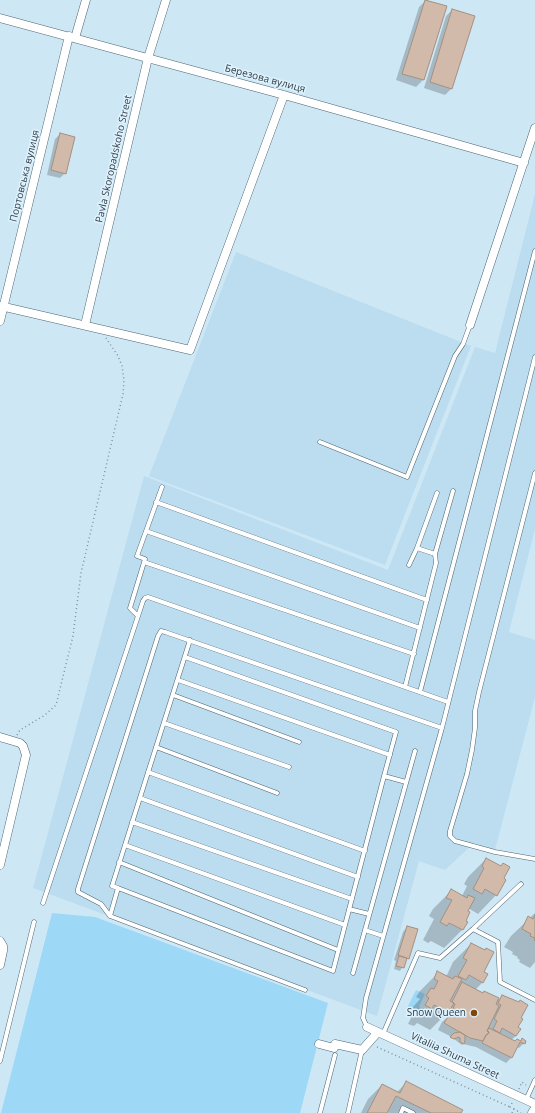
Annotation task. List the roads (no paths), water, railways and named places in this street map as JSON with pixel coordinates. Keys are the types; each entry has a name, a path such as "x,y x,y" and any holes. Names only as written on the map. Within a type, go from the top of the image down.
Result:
{"street":[{"name":"Портовська вулиця","path":"0,321 2,306 72,37 86,0"},
{"name":"Pavla Skoropadskoho Street","path":"85,325 148,58 166,0"},
{"name":"Березова вулиця","path":"0,18 284,94 524,163"},
{"path":"2,306 190,350 284,94"},
{"path":"470,325 535,128"},
{"path":"0,737 16,740 23,746 26,755 0,865"},
{"path":"0,941 3,946 0,965"},
{"name":"Vitaliia Shuma Street","path":"367,1027 535,1104"},
{"path":"319,1044 334,1048 335,1044 362,1050 380,1033"}],"lane":[{"path":"420,692 535,251"},
{"path":"320,442 407,477 455,356 463,344 470,325"},
{"path":"367,1027 363,1018 366,998 442,728 535,357"},
{"path":"535,473 479,692 475,711 475,728 472,750 467,774 450,831 450,836 455,841 495,852 535,859"},
{"path":"138,616 130,608 145,559 137,556 162,487"},
{"path":"406,687 436,563 435,554 453,491"},
{"path":"409,565 417,548 437,493"},
{"path":"156,502 427,600"},
{"path":"146,531 420,628"},
{"path":"417,548 435,554"},
{"path":"144,562 414,654"},
{"path":"43,903 145,598 148,597 448,702"},
{"path":"305,990 110,916 106,913 101,904 78,892 158,636 161,631 190,640 442,728"},
{"path":"185,657 396,732 332,971 112,886 190,640"},
{"path":"178,680 390,754"},
{"path":"172,695 299,742"},
{"path":"164,723 289,767"},
{"path":"156,747 277,793"},
{"path":"353,973 415,751"},
{"path":"148,772 364,851"},
{"path":"384,776 406,782"},
{"path":"140,798 358,877"},
{"path":"132,822 352,900"},
{"path":"125,845 345,925"},
{"path":"119,862 338,950"},
{"path":"380,1033 418,953 440,958 521,884"},
{"path":"110,916 118,888"},
{"path":"349,909 369,914"},
{"path":"0,1061 34,922"},
{"path":"473,929 498,942 500,982 535,1000"},
{"path":"365,930 383,936"},
{"path":"348,1113 362,1050"},
{"path":"320,1113 336,1055"},
{"path":"526,1100 535,1080"},
{"path":"401,1113 403,1108 413,1113"}],"place":[{"name":"Snow Queen","path":"474,1013"}]}
